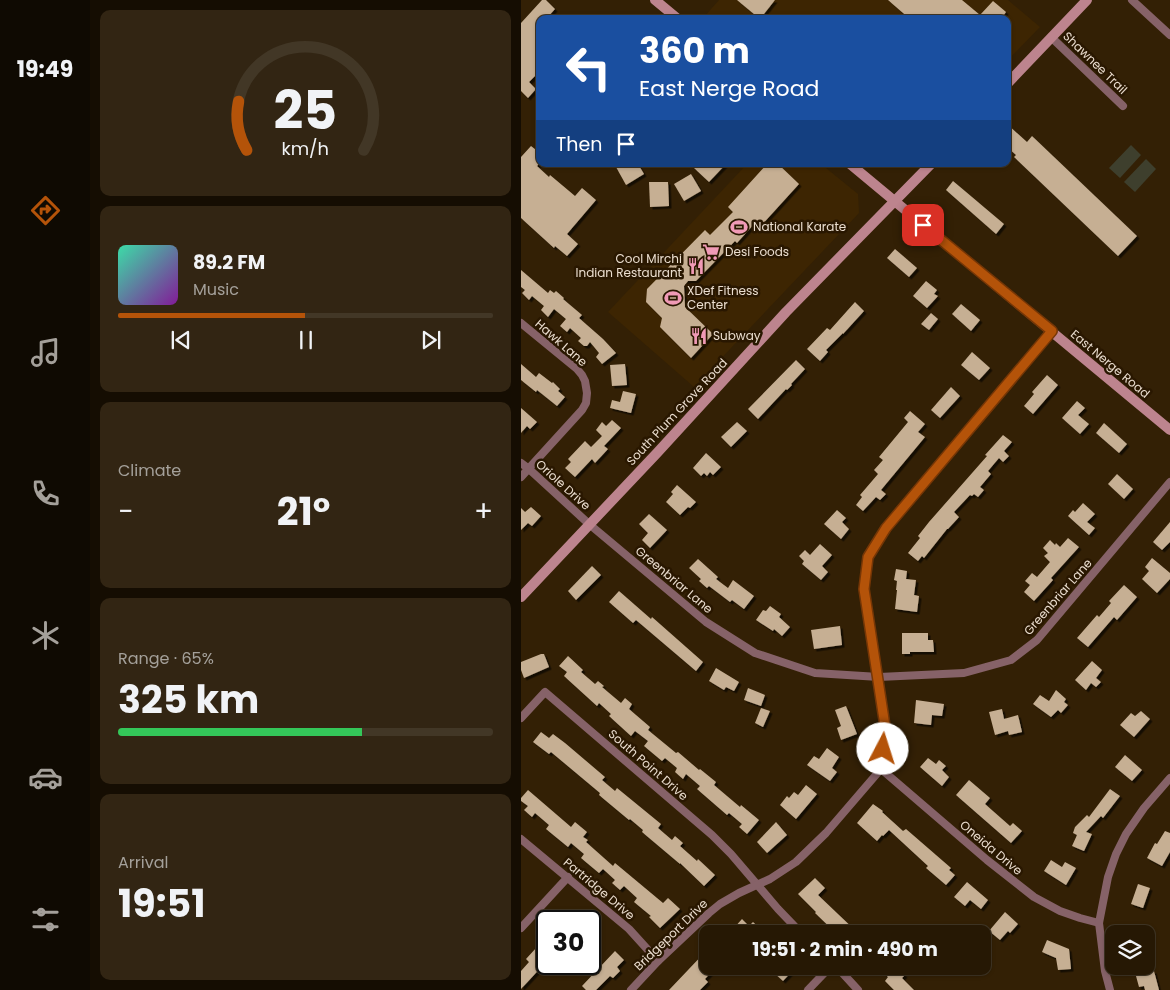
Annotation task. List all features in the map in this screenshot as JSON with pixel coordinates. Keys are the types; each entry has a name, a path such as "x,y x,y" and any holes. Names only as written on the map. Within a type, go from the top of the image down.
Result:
{"street":[{"path":"655,0 673,15"},
{"path":"1011,80 1087,0"},
{"path":"1131,0 1170,35"},
{"name":"Shawnee Trail","path":"1051,37 1123,106"},
{"name":"East Nerge Road","path":"854,167 1170,430"},
{"name":"South Plum Grove Road","path":"521,596 657,453 786,312 928,167"},
{"name":"Hawk Lane","path":"521,323 577,369 585,381 587,398 582,410 529,469"},
{"path":"881,769 885,726 879,676 864,589 868,557 886,528 1052,331"},
{"name":"Oriole Drive","path":"521,463 589,524"},
{"path":"521,477 529,469"},
{"name":"Greenbriar Lane","path":"589,524 706,622 755,653 815,673 879,676 964,673 1011,660 1037,640 1170,482"},
{"name":"South Point Drive","path":"521,718 545,692 712,835 758,885"},
{"name":"Bridgeport Drive","path":"631,990 698,922 721,904 739,893 770,879 796,862 826,833 881,769"},
{"name":"Oneida Drive","path":"881,769 1033,897 1060,911 1099,922"},
{"path":"1110,990 1105,971 1099,922 1108,877 1126,834 1144,808 1170,778"},
{"name":"Partridge Drive","path":"521,839 629,929 658,962"},
{"path":"521,928 568,877"},
{"path":"758,885 793,925"},
{"path":"808,990 822,975"},
{"path":"844,975 858,990"}],"shaded area":[{"path":"719,0 1008,0 1040,27 1011,57 1011,15 706,15"},
{"path":"744,167 825,167 858,194 859,213 694,387 608,312"}],"green space":[{"path":"1131,145 1141,155 1120,178 1109,168"},
{"path":"1146,159 1156,169 1135,192 1124,182"}],"building":[{"path":"542,0 546,0 555,9 550,15 536,15 536,75 529,82 536,89 528,98 521,91 521,23"},
{"path":"737,0 775,0 763,15 755,15"},
{"path":"888,0 962,0 980,15 905,15"},
{"path":"993,1 1006,12 1004,15 980,15"},
{"path":"1011,128 1027,142 1032,136 1137,236 1118,256 1014,157 1016,155 1011,151"},
{"path":"531,146 536,150 536,167 549,177 550,175 575,196 582,188 596,200 567,234 578,244 567,256 555,246 554,248 521,218 521,157"},
{"path":"616,167 640,167 644,174 626,185"},
{"path":"695,167 723,167 709,182"},
{"path":"764,167 781,167 799,184 759,228 754,224 737,243 735,241 696,281 688,281 684,286 685,307 713,334 691,358 660,327 662,318 646,302 647,289 705,230 710,235 733,212 728,207"},
{"path":"691,174 701,191 684,201 674,184"},
{"path":"953,181 1004,224 996,234 946,190"},
{"path":"649,182 668,182 669,206 650,207"},
{"path":"895,249 917,268 909,277 887,258"},
{"path":"521,270 548,293 550,290 554,293 556,291 582,315 579,318 616,353 602,364 596,357 599,353 590,342 587,346 584,346 578,341 581,338 570,328 567,332 560,326 566,319 554,309 548,317 541,310 544,306 532,296 529,300 522,293 525,290 521,287"},
{"path":"926,281 937,290 934,294 938,296 927,308 913,296"},
{"path":"855,302 864,311 826,350 828,352 820,361 807,349 827,328 830,330"},
{"path":"961,304 980,320 971,331 952,314"},
{"path":"931,313 938,319 929,330 921,324"},
{"path":"972,352 990,368 979,380 961,365"},
{"path":"796,360 805,369 758,419 748,409"},
{"path":"521,364 536,377 539,373 560,389 558,391 565,397 557,406 521,380"},
{"path":"625,364 627,385 612,386 610,365"},
{"path":"1047,375 1058,385 1033,414 1024,406 1034,394 1032,392"},
{"path":"951,387 960,396 940,418 931,410"},
{"path":"623,391 636,394 631,413 610,408 612,400 620,402"},
{"path":"1077,401 1085,408 1078,415 1089,424 1080,434 1062,418"},
{"path":"521,408 537,422 530,429 527,426 521,433"},
{"path":"910,411 925,424 918,432 925,437 881,490 886,494 880,500 876,497 863,511 856,505 862,497 860,495 878,474 874,470 883,460 879,457 908,422 904,418"},
{"path":"612,420 621,428 604,446 608,449 595,463 592,459 575,477 565,468 571,462 568,459 585,441 591,447 602,436 596,430 602,422 606,426"},
{"path":"737,422 747,431 731,447 721,437"},
{"path":"1104,423 1127,444 1119,453 1096,433"},
{"path":"1003,435 1012,442 1004,451 1009,456 1003,462 999,458 988,471 991,474 980,487 984,490 978,497 974,494 970,495 954,512 959,517 924,558 922,556 918,561 908,553 920,538 918,536"},
{"path":"706,453 721,467 713,475 710,472 707,476 704,473 701,476 693,468"},
{"path":"1117,474 1133,489 1124,499 1108,484"},
{"path":"677,485 696,502 680,515 666,502 673,494 671,492"},
{"path":"1083,503 1095,514 1087,522 1095,528 1089,535 1068,516 1073,510 1075,512"},
{"path":"531,507 541,516 532,526 528,523 521,530 521,508 525,512"},
{"path":"837,510 846,518 842,522 849,529 841,539 824,524"},
{"path":"649,514 667,530 650,548 642,540 648,533 639,524"},
{"path":"1170,522 1170,542 1162,550 1153,542"},
{"path":"1068,538 1079,547 1051,578 1053,580 1034,601 1024,592 1030,585 1025,581 1032,573 1037,577 1050,562 1044,556 1048,553 1043,548 1050,540 1060,547"},
{"path":"820,544 832,555 822,566 828,572 821,580 802,564 804,561 799,556 805,550 810,555"},
{"path":"1152,558 1170,573 1170,579 1157,593 1142,579 1149,571 1145,567"},
{"path":"698,559 718,577 716,579 728,588 733,580 754,596 744,609 732,600 730,602 709,586 707,588 699,581 701,579 689,568"},
{"path":"592,566 601,575 576,600 568,591"},
{"path":"896,569 907,571 906,579 916,580 914,595 919,596 917,612 895,609 897,581 894,580"},
{"path":"1124,585 1137,597 1117,620 1114,617 1088,647 1077,638 1097,615 1099,617 1111,603 1109,601"},
{"path":"619,591 703,662 696,671 636,620 633,623 609,602"},
{"path":"770,606 781,614 779,617 790,627 782,636 774,629 773,631 756,620 763,610 766,611"},
{"path":"840,626 842,645 814,649 811,630"},
{"path":"902,633 928,633 928,640 933,640 934,652 902,654"},
{"path":"544,654 549,667 524,678 521,662"},
{"path":"568,656 583,670 581,672 595,684 598,681 604,686 602,687 621,703 625,698 632,704 629,709 650,727 648,730 676,753 678,752 700,769 716,782 714,785 759,820 747,834 739,827 742,824 729,813 727,815 697,789 700,786 686,774 683,779 675,772 677,768 665,758 662,761 644,746 648,741 635,731 631,736 609,716 611,714 599,703 597,706 564,676 567,672 559,666"},
{"path":"1092,661 1102,670 1096,678 1101,682 1096,687 1091,683 1086,690 1075,680"},
{"path":"716,668 739,682 734,691 726,687 724,690 709,681"},
{"path":"748,688 765,695 761,706 744,700"},
{"path":"1056,690 1066,699 1064,702 1068,705 1061,713 1058,710 1051,717 1033,704 1040,695 1049,701"},
{"path":"916,700 944,704 942,716 932,715 931,725 914,723"},
{"path":"846,706 857,734 841,740 837,728 841,726 835,710"},
{"path":"761,708 770,711 763,727 755,723"},
{"path":"1002,709 1004,719 1018,715 1022,732 1009,735 1008,731 995,735 989,712"},
{"path":"1141,711 1150,719 1134,737 1120,725 1131,713 1135,716"},
{"path":"541,732 549,738 553,734 565,743 605,777 602,780 615,791 617,788 661,824 658,828 672,840 675,836 683,843 680,846 715,875 704,886 680,863 642,832 643,830 599,795 600,793 551,752 549,754 533,742"},
{"path":"827,748 839,757 832,768 837,772 830,781 807,765 814,756 819,759"},
{"path":"1125,755 1142,770 1132,781 1115,767"},
{"path":"928,758 936,764 939,760 946,766 942,770 949,777 942,786 920,767"},
{"path":"969,780 990,798 985,804 1010,826 1013,823 1022,831 1011,843 956,795"},
{"path":"806,785 817,794 796,819 780,805 787,796 789,798 794,792 798,795"},
{"path":"1110,789 1120,796 1103,818 1101,816 1086,832 1092,834 1084,851 1072,846 1077,835 1073,833 1075,827 1087,815 1089,817"},
{"path":"528,790 571,827 575,822 587,832 583,837 588,840 586,842 613,866 615,863 663,903 668,898 680,909 660,928 649,917 651,916 634,902 637,898 624,886 620,890 612,883 615,880 603,869 599,873 581,858 584,854 571,843 568,847 546,829 549,825 535,813 532,817 524,810 528,806 521,801 521,798"},
{"path":"873,804 903,831 906,829 951,868 949,870 955,875 946,885 926,868 928,866 889,830 877,841 857,823"},
{"path":"776,822 787,835 767,853 757,842"},
{"path":"1165,831 1170,833 1170,852 1162,866 1147,858 1155,843 1157,844"},
{"path":"1051,860 1062,867 1065,862 1076,868 1066,885 1044,871"},
{"path":"815,878 825,888 818,895 850,925 828,925 798,894"},
{"path":"967,882 988,900 981,909 970,900 965,906 954,897"},
{"path":"1138,884 1150,888 1143,908 1131,904"},
{"path":"1005,912 1018,924 1000,940 991,933 991,929"},
{"path":"742,919 748,925 737,925"},
{"path":"1047,940 1069,949 1071,969 1058,970 1056,958 1042,952"},
{"path":"536,948 536,973 521,989 521,971 529,962 526,959"},
{"path":"615,951 624,960 617,967 620,971 613,978 610,976 596,990 586,990 582,986 592,975 601,975 601,966"},
{"path":"699,958 699,975 709,975 705,979 708,982 700,990 669,990"},
{"path":"776,975 789,975 783,981"},
{"path":"886,975 905,975 902,978 914,990 894,990 885,981 888,977"},
{"path":"1155,975 1159,990 1145,990 1144,986 1139,987 1136,976"}],"place":[{"name":"National Karate","path":"739,227"},
{"name":"Desi Foods","path":"711,252"},
{"name":"Cool Mirchi Indian Restaurant","path":"696,266"},
{"name":"XDef Fitness Center","path":"673,298"},
{"name":"Subway","path":"699,336"}],"route":[{"path":"883,749 885,726 879,676 864,589 868,557 886,528 1052,331 923,225"}]}
